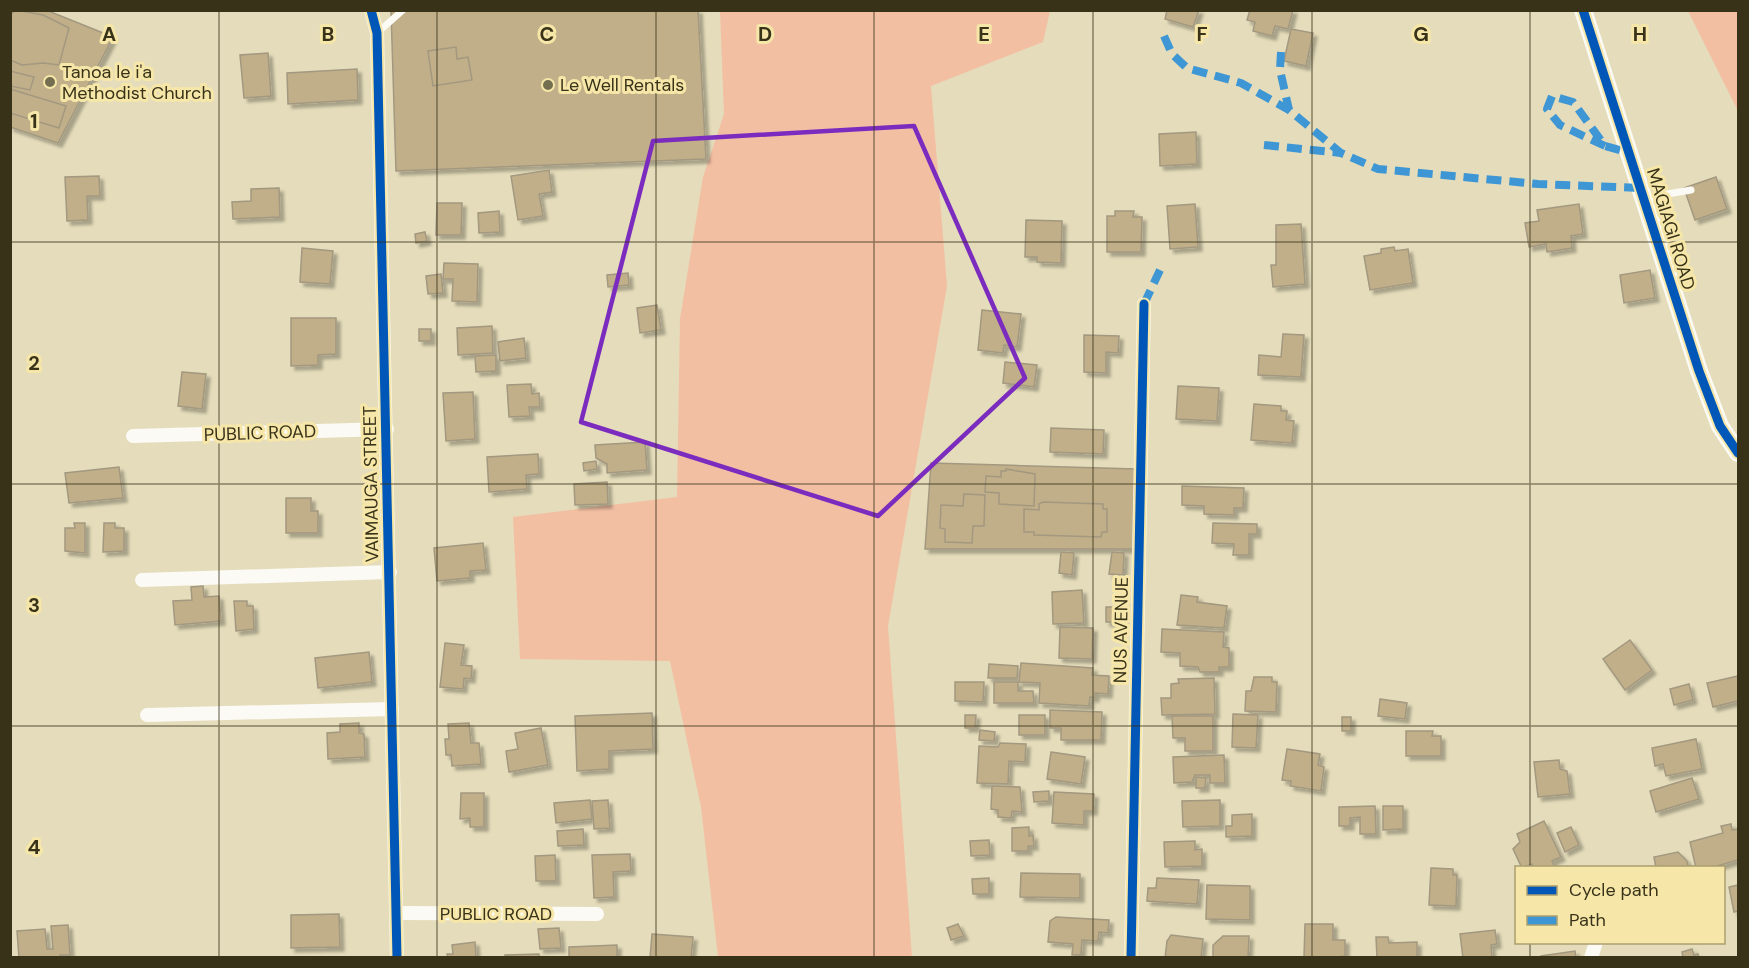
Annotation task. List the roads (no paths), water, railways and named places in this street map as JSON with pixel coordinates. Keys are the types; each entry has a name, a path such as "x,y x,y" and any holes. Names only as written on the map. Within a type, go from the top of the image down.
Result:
{"street":[{"name":"VAIMAUGA STREET","path":"371,10 377,33 397,957"},
{"name":"MAGIAGI ROAD","path":"1583,10 1699,371 1720,426 1738,453"},
{"name":"NUS AVENUE","path":"1131,957 1143,304"},
{"name":"PUBLIC ROAD","path":"133,436 387,429"},
{"path":"142,580 390,572"},
{"path":"147,715 392,709"},
{"name":"PUBLIC ROAD","path":"396,914 597,914"}],"lane":[{"path":"377,33 403,10"},
{"path":"1644,198 1691,190"}],"place":[{"name":"Tanoa le i'a Methodist Church","path":"50,82"},
{"name":"Le Well Rentals","path":"548,85"}]}
